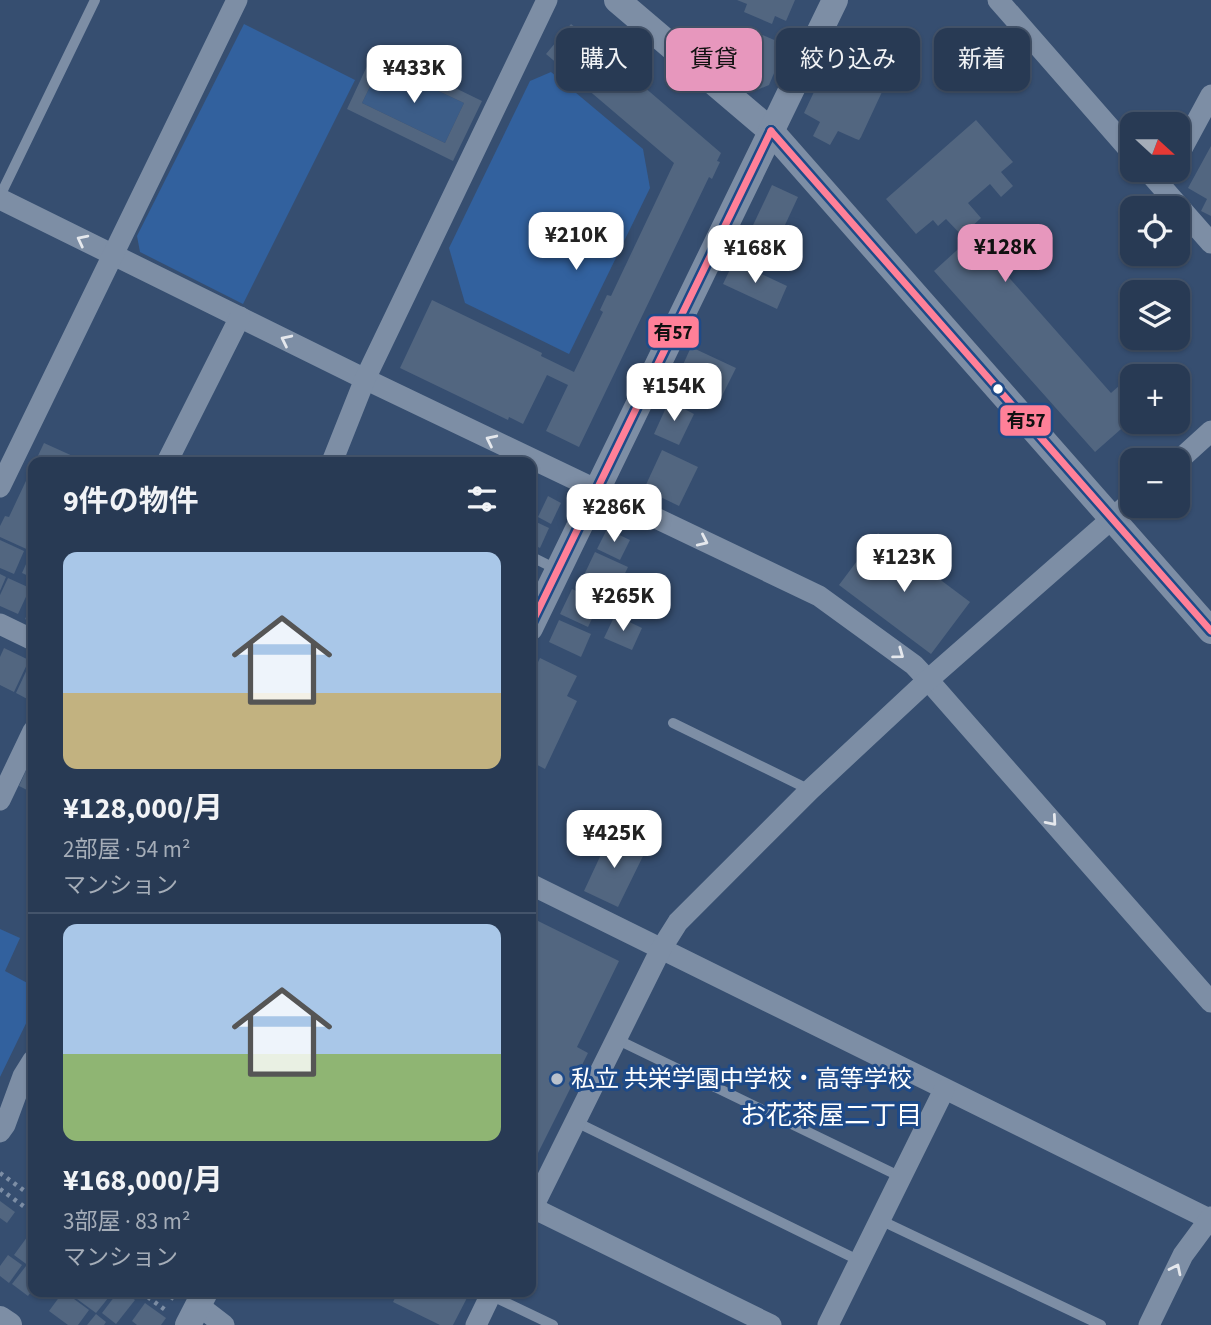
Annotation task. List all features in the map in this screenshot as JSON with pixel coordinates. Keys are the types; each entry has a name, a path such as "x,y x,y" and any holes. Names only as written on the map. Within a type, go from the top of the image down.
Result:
{"street":[{"path":"0,487 237,0"},
{"path":"335,457 365,379 547,0"},
{"path":"617,0 771,131 1211,631"},
{"path":"536,616 835,0"},
{"path":"998,0 1120,139"},
{"path":"1190,134 1211,95"},
{"path":"1164,182 1211,243"},
{"path":"0,197 112,255 527,457"},
{"path":"170,457 240,317"},
{"path":"1190,450 1211,431"},
{"path":"536,462 819,596 914,665 1211,1002"},
{"path":"536,1202 616,1039 678,922 810,790 928,680 1120,512"},
{"path":"0,624 28,638"},
{"path":"0,800 28,741"},
{"path":"536,887 943,1090 1210,1218 1183,1255 1149,1325"},
{"path":"0,1132 28,1068"},
{"path":"828,1325 943,1090"},
{"path":"536,1212 771,1325"},
{"path":"476,1325 489,1297"},
{"path":"191,1309 224,1325"},
{"path":"0,1319 9,1325"}],"lane":[{"path":"0,197 95,0"},
{"path":"536,559 558,570"},
{"path":"673,723 810,790"},
{"path":"616,1039 901,1177"},
{"path":"576,1122 860,1261"},
{"path":"880,1220 1101,1325"},
{"path":"499,1297 552,1325"}],"path":[{"path":"0,1173 28,1193"},
{"path":"0,1189 28,1209"},
{"path":"156,1297 191,1309"}],"shaded area":[{"path":"244,24 355,80 243,304 140,252 137,236"},
{"path":"381,64 464,103 445,143 362,103"},
{"path":"551,72 556,76 556,91 574,91 643,149 650,188 569,354 465,303 449,248 530,81"},
{"path":"0,929 20,938 5,971 28,983 28,1019 0,1077"}],"building":[{"path":"737,0 795,0 786,21 775,16 772,24 744,12 747,4"},
{"path":"762,35 776,41 776,69 769,85 762,88"},
{"path":"556,42 556,63 546,54"},
{"path":"375,49 482,101 453,161 347,109","holes":["381,64 464,103 445,143 362,103"]},
{"path":"589,91 649,91 721,153 712,179 709,177 579,447 546,431 568,385 547,375 523,424 509,417 508,420 400,368 432,300 542,353 541,356 574,372 603,312 600,310 607,295 611,296 674,163"},
{"path":"814,91 882,91 859,140 838,131 830,145 813,136 820,122 804,113"},
{"path":"976,120 1013,162 1001,172 1013,186 1001,197 990,184 968,203 981,218 969,229 962,225 982,247 995,236 1001,243 1005,239 1013,248 996,263 1111,393 1120,385 1120,430 1095,452 934,271 967,241 946,219 938,226 933,220 916,234 886,199"},
{"path":"1211,146 1211,216 1201,211 1207,199 1188,188"},
{"path":"772,185 798,197 772,253 746,240"},
{"path":"734,261 787,286 777,309 723,284"},
{"path":"691,347 736,368 721,398 677,378"},
{"path":"669,401 694,414 679,445 654,434"},
{"path":"44,443 75,457 37,457"},
{"path":"662,450 698,467 679,506 644,489"},
{"path":"28,477 28,550 0,537 0,526 5,516 9,517"},
{"path":"548,496 561,503 551,524 538,517"},
{"path":"536,522 549,528 540,548 536,546"},
{"path":"607,529 630,540 620,560 597,549"},
{"path":"878,533 970,602 931,654 839,585"},
{"path":"0,540 24,551 14,574 0,568"},
{"path":"595,552 628,567 617,590 584,575"},
{"path":"28,560 28,576 22,573"},
{"path":"0,574 6,577 0,591"},
{"path":"8,578 28,587 18,614 0,606 0,595"},
{"path":"572,589 600,602 588,627 560,614"},
{"path":"615,615 642,628 632,650 604,638"},
{"path":"559,620 591,634 581,657 549,642"},
{"path":"4,648 28,660 14,692 0,685 0,657"},
{"path":"540,658 577,676 567,696 577,701 545,769 536,764 536,666"},
{"path":"28,667 28,699 16,693"},
{"path":"28,766 28,790 19,786"},
{"path":"603,832 645,852 618,907 584,891 604,848 597,845"},
{"name":"私立 共栄学園中学校・高等学校","path":"536,920 619,961 577,1047 588,1053 536,1157"},
{"path":"0,1201 15,1212 7,1223 0,1218"},
{"path":"28,1236 28,1265 14,1255"},
{"path":"8,1255 22,1265 9,1283 0,1276 0,1266"},
{"path":"26,1266 28,1268 28,1296 12,1284"},
{"path":"59,1297 76,1297 74,1299 89,1310 78,1325 68,1325 49,1311"},
{"path":"78,1297 109,1297 96,1313 77,1299"},
{"path":"114,1297 131,1297 135,1300 116,1324 102,1313"},
{"path":"396,1297 467,1297 453,1325 440,1325 393,1302"},
{"path":"145,1303 166,1318 161,1325 137,1325 132,1321"},
{"path":"96,1314 106,1322 104,1325 87,1325"}],"transit line":[{"name":"有57","path":"771,131 1211,631"},
{"name":"有57","path":"536,615 771,131"}],"place":[{"name":"私立 共栄学園中学校・高等学校","path":"557,1079"}],"district":[{"name":"お花茶屋二丁目","path":"831,1115"}]}
